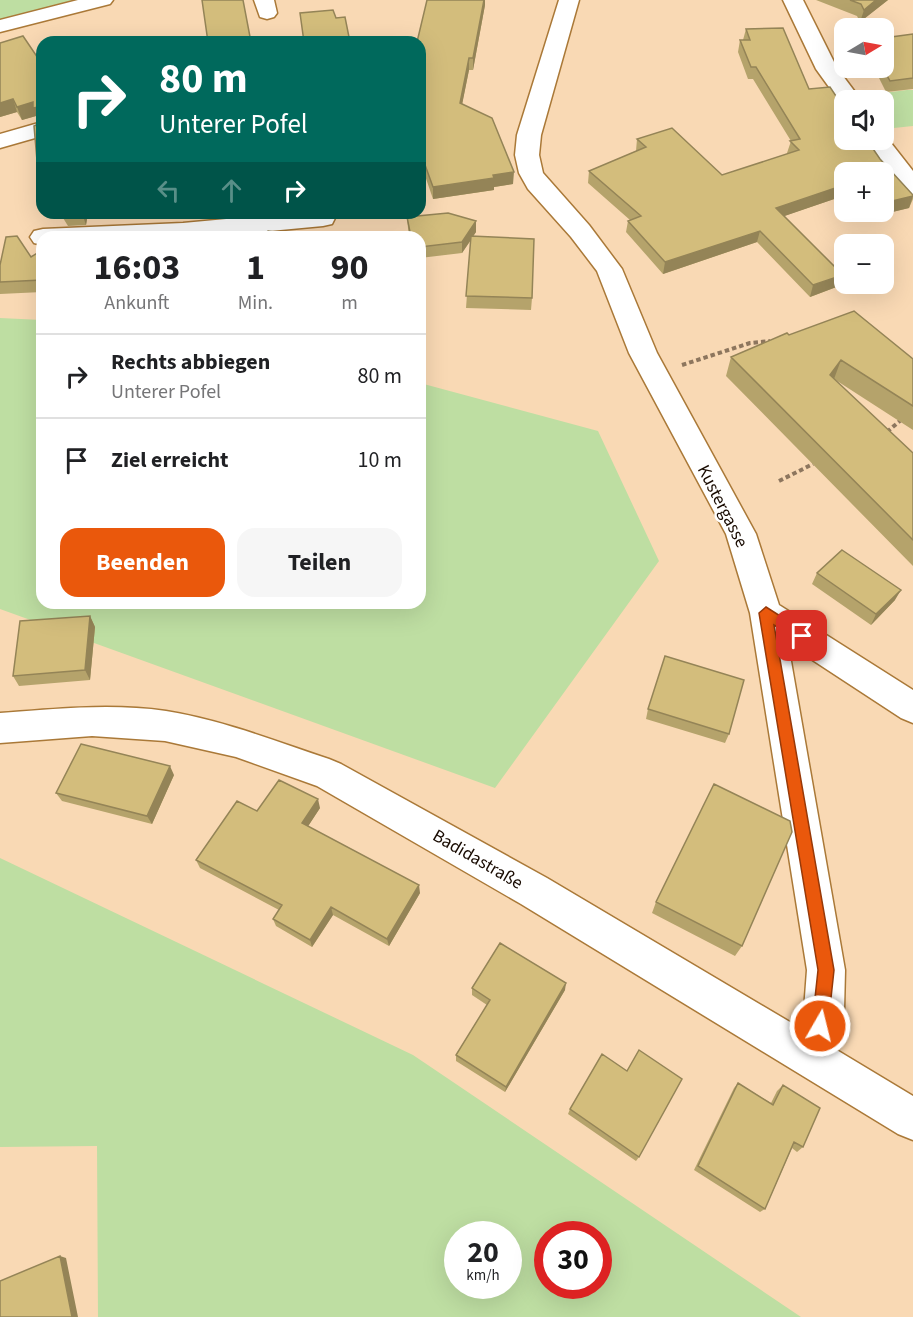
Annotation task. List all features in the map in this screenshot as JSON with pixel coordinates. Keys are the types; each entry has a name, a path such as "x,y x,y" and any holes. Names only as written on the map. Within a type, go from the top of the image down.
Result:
{"street":[{"path":"0,26 103,0"},
{"name":"Kustergasse","path":"569,0 529,135 527,155 531,173 537,184 580,231 609,269 644,353 741,534 766,613 826,970 824,1010 813,1059"},
{"path":"793,0 827,69 843,90"},
{"path":"0,141 36,131"},
{"path":"885,150 913,188"},
{"path":"183,231 312,219"},
{"path":"766,613 913,708"},
{"name":"Badidastraße","path":"0,728 92,720 165,726 236,742 328,775 534,891 913,1119"}],"path":[{"path":"675,368 750,344 777,341"},
{"path":"879,436 886,434 903,419"},
{"path":"878,426 886,434"},
{"path":"779,481 813,464"}],"green space":[{"path":"0,0 96,0 0,27"},
{"path":"913,90 913,126 894,128 894,92"},
{"path":"0,318 36,320 36,609 426,609 426,385 598,431 659,561 495,788 0,609"},
{"path":"0,858 413,1055 801,1317 98,1317 97,1146 0,1147"}],"building":[{"path":"202,0 243,0 250,36 207,36"},
{"path":"427,0 484,0 473,58 469,58 460,103 492,118 514,172 493,175 494,178 433,187 426,168 426,36 418,36"},
{"path":"850,0 876,0 864,10 861,4"},
{"path":"333,10 336,18 345,17 349,36 303,36 300,13"},
{"path":"783,28 809,89 830,87 834,93 834,150 874,150 883,162 834,162 834,188 776,208 834,266 834,278 813,285 760,231 665,262 628,221 641,216 589,171 646,147 637,139 672,128 722,175 799,150 790,141 800,139 756,67 751,67 740,40 750,40 746,29"},
{"path":"913,34 913,78 890,81 888,78 894,78 894,37"},
{"path":"23,36 36,55 36,108 33,108 33,102 17,107 13,99 0,103 0,43"},
{"path":"36,125 36,149 34,126"},
{"path":"894,174 913,195 894,201"},
{"path":"448,213 476,221 462,242 426,246 426,231 410,231 407,219 426,219 426,215"},
{"path":"17,236 31,257 36,254 36,280 0,282 0,265 6,237"},
{"path":"471,236 534,239 532,298 466,296"},
{"path":"854,311 913,359 913,406 841,360 830,375 913,453 913,540 731,357 787,333 789,335"},
{"path":"842,550 901,590 876,614 817,573"},
{"path":"90,616 85,670 13,676 20,621"},
{"path":"665,656 744,680 729,734 648,709"},
{"path":"81,744 170,766 147,816 56,793"},
{"path":"279,780 318,799 302,823 419,885 387,939 331,907 310,940 273,919 282,905 196,860 237,801 257,811"},
{"path":"714,784 790,821 792,832 742,946 656,902"},
{"path":"500,943 566,983 506,1087 456,1055 490,1000 472,988"},
{"path":"639,1050 682,1079 639,1157 570,1109 602,1054 627,1071"},
{"path":"738,1083 773,1105 783,1085 820,1108 803,1147 794,1142 765,1209 698,1166"},
{"path":"60,1256 72,1317 0,1317 0,1281"}],"route":[{"path":"802,636 766,613 826,970 824,1010 820,1026"}]}
